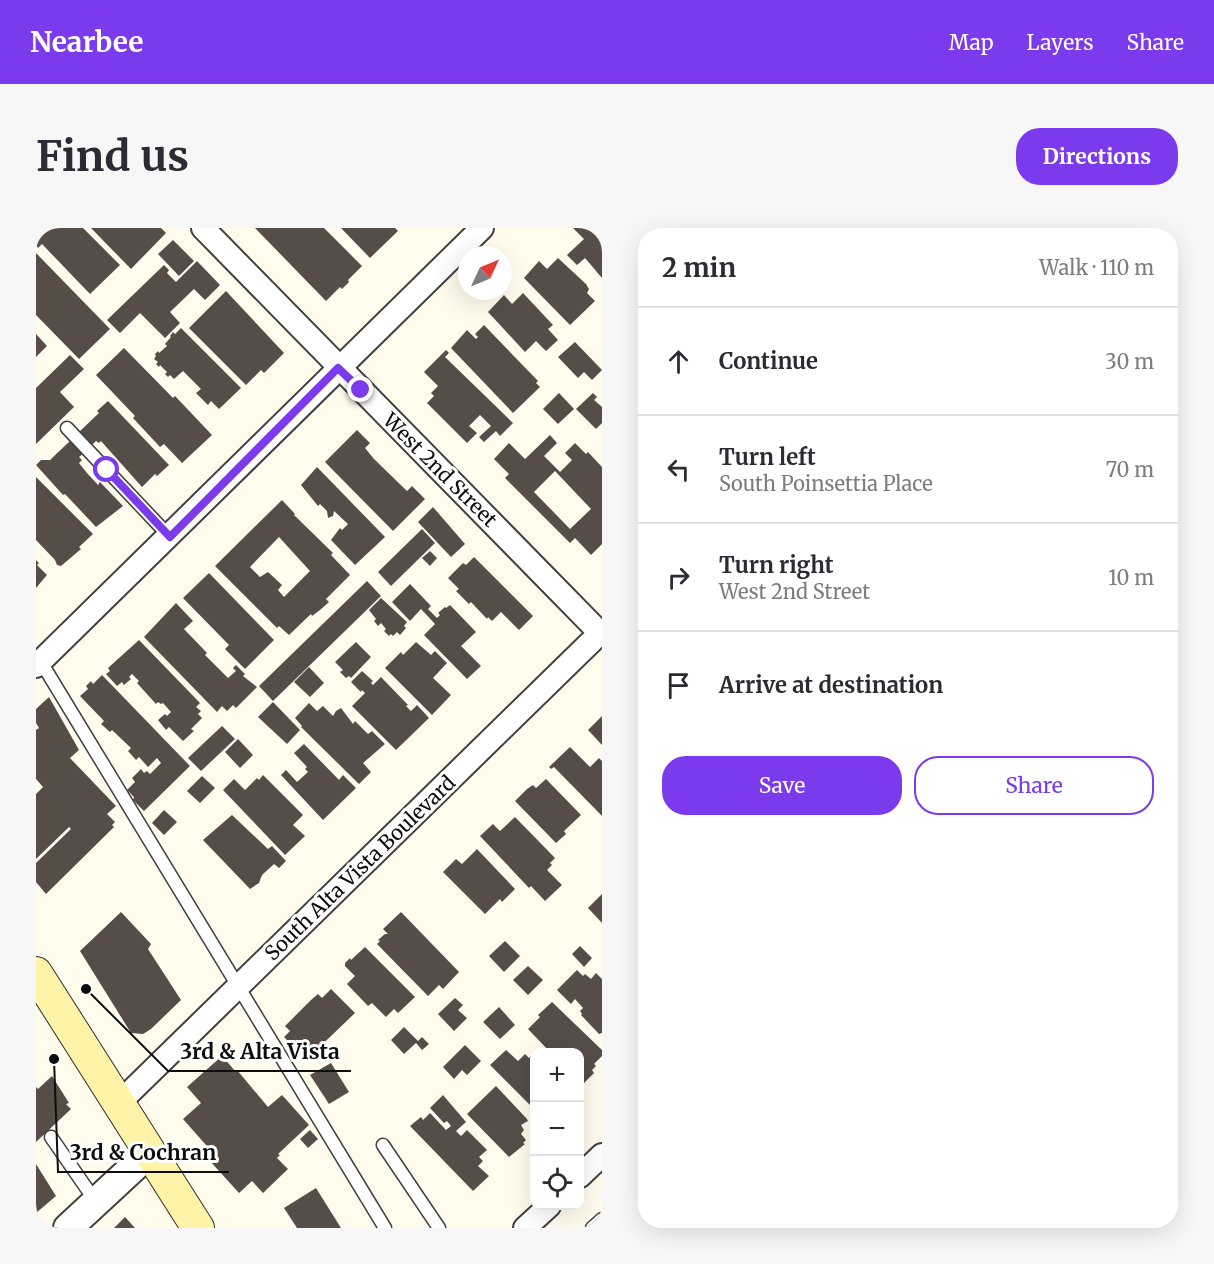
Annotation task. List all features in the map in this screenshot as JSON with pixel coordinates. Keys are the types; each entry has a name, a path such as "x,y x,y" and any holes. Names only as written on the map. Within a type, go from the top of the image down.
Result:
{"main road":[{"path":"36,973 198,1228"}],"street":[{"name":"West 2nd Street","path":"203,228 338,368 601,633"},
{"path":"38,660 170,537 338,368 482,228"},
{"name":"South Alta Vista Boulevard","path":"118,1104 601,633"},
{"path":"68,1228 150,1152"},
{"path":"584,1171 602,1155"},
{"path":"525,1228 545,1210"}],"lane":[{"path":"67,428 170,537"},
{"path":"38,660 385,1228"},
{"path":"51,1137 96,1202"},
{"path":"383,1144 439,1228"},
{"path":"592,1228 602,1219"}],"building":[{"path":"51,228 83,228 120,265 90,294 42,244 38,248 36,245 36,236 42,230 45,233"},
{"path":"91,228 161,228 166,233 131,269"},
{"path":"255,228 324,228 362,266 342,289 340,287 326,301"},
{"path":"341,228 395,228 398,231 370,258"},
{"path":"573,228 602,228 602,278 585,258 577,265 567,255 584,239"},
{"path":"173,240 194,261 179,276 158,254"},
{"path":"36,253 110,329 79,359 36,315"},
{"path":"558,258 586,284 589,289 587,293 595,301 570,325 524,278 539,261 547,269"},
{"path":"197,261 220,285 205,300 194,289 170,312 180,323 165,338 140,313 120,333 107,320 164,265 169,270 167,273 176,282"},
{"path":"226,291 284,353 264,373 261,370 246,385 189,328"},
{"path":"523,293 553,325 548,329 558,340 546,351 536,341 525,352 488,312 499,300 508,300 512,304"},
{"path":"484,325 538,381 536,383 540,387 513,413 451,348 467,330 476,339 478,337 475,334"},
{"path":"181,328 241,388 219,409 211,401 208,405 196,393 201,389 183,371 174,379 170,375 168,377 165,374 167,372 156,364 158,362 154,359 155,354 167,346 165,344 173,332 175,334"},
{"path":"36,334 47,346 36,357"},
{"path":"575,342 602,370 592,380 584,372 578,378 558,357"},
{"path":"124,348 212,435 182,463 164,444 160,447 133,418 135,416 96,375"},
{"path":"446,350 449,353 445,357 513,423 500,436 496,431 484,442 479,437 491,426 480,415 469,426 477,433 467,443 427,403 434,396 431,393 438,386 424,372"},
{"path":"70,355 84,369 60,392 74,407 36,444 36,388"},
{"path":"559,393 574,409 558,424 543,409"},
{"path":"593,393 597,397 594,400 602,407 602,423 596,429 576,409"},
{"path":"108,401 169,465 157,476 155,474 142,487 101,441 99,443 96,441 92,445 79,432"},
{"path":"357,430 370,443 365,448 374,459 407,491 412,486 425,499 393,531 325,462"},
{"path":"550,435 557,443 544,456 560,472 572,460 565,453 575,443 586,454 588,452 602,467 602,544 591,555 575,538 570,543 505,478 509,474 494,459 509,443 525,459","holes":["555,471 591,509 570,529 534,492"]},
{"path":"70,441 83,454 79,457 82,460 79,463 87,473 98,485 100,482 123,506 96,527 36,465 41,460 50,460"},
{"path":"317,467 385,537 355,565 331,540 340,528 342,530 348,524 334,511 333,516 328,518 327,511 320,504 318,506 301,485"},
{"path":"36,477 93,534 79,547 81,549 61,566 57,565 36,540"},
{"path":"282,500 333,553 331,555 350,575 326,599 329,602 312,616 311,614 289,635 279,626 277,628 215,566","holes":["279,537 310,571 284,597 278,590 282,585 268,572 260,577 250,567"]},
{"path":"433,507 465,544 451,557 418,522"},
{"path":"422,529 435,543 391,586 378,572"},
{"path":"430,551 437,558 430,566 422,558"},
{"path":"474,557 533,616 519,630 501,612 492,621 488,617 487,619 471,602 469,604 456,591 459,589 448,578 463,563 466,565"},
{"path":"36,560 39,563 37,565 47,575 36,588"},
{"path":"209,573 274,640 245,669 225,649 229,645 183,598"},
{"path":"367,581 381,596 273,701 259,686"},
{"path":"410,584 431,606 428,609 437,618 440,615 438,613 450,605 476,632 461,646 481,666 467,679 424,635 435,624 421,609 410,621 392,602"},
{"path":"381,598 407,622 404,626 406,628 400,635 397,632 389,636 381,623 378,626 374,621 376,619 369,610"},
{"path":"176,603 193,621 184,629 207,653 205,655 228,678 236,671 233,668 236,665 245,674 243,676 257,687 236,708 233,705 227,711 222,706 217,712 144,637"},
{"path":"139,640 200,703 196,707 201,711 198,714 202,718 191,729 194,731 183,741 169,727 166,730 158,720 171,712 163,703 156,704 132,674 129,677 131,679 124,685 122,682 117,686 106,674 110,671 108,668"},
{"path":"356,642 371,657 351,678 349,676 346,678 340,672 343,670 335,662"},
{"path":"416,642 431,655 435,651 447,663 433,678 451,695 432,715 385,668 401,652 403,655"},
{"path":"309,667 324,683 310,697 294,682"},
{"path":"362,671 373,681 371,683 373,685 381,677 411,711 417,705 429,718 396,750 352,706 365,693 351,682"},
{"path":"102,675 190,766 144,811 127,790 135,782 132,778 141,769 144,773 147,771 150,774 161,763 157,758 148,767 139,757 136,760 128,751 131,748 112,730 110,732 101,724 104,721 80,696 88,689 86,686 91,681 93,684"},
{"path":"49,697 79,750 70,758 116,806 107,814 115,822 112,825 114,827 46,894 36,882 36,863 71,829 69,827 36,859 36,794 43,787 36,779 36,730 39,728 36,723 36,709"},
{"path":"273,702 300,730 287,744 258,717"},
{"path":"309,703 317,711 323,706 333,716 341,708 353,724 355,721 368,734 372,731 385,744 363,763 371,772 359,784 301,727 295,718"},
{"path":"602,716 602,745 588,730"},
{"path":"222,726 235,739 201,771 188,758"},
{"path":"238,739 253,755 240,768 225,752"},
{"path":"304,744 339,780 343,775 356,788 323,820 281,775 286,770 297,782 308,772 305,769 307,767 294,753"},
{"path":"570,747 590,767 599,758 602,761 602,816 554,767 551,769 549,767"},
{"path":"263,775 303,815 293,825 305,836 285,855 223,790 234,779 245,790"},
{"path":"202,776 215,788 200,803 187,791"},
{"path":"546,779 581,815 564,831 566,834 556,843 515,801 527,789 533,785 536,788"},
{"path":"164,810 177,822 164,835 152,823"},
{"path":"232,815 268,849 272,846 286,861 279,868 274,864 262,875 259,883 250,889 203,840"},
{"path":"515,817 555,858 547,870 562,885 545,901 531,886 529,888 480,836 493,824 500,831"},
{"path":"477,849 515,889 502,902 500,899 485,914 443,872 456,859 462,864"},
{"path":"602,894 602,923 588,908"},
{"path":"121,912 151,944 148,949 181,1000 143,1034 131,1033 80,951"},
{"path":"401,912 459,972 443,989 439,985 428,996 377,944 380,941 378,940 388,934 383,929"},
{"path":"505,941 520,956 504,972 489,956"},
{"path":"580,946 592,958 584,967 572,954"},
{"path":"365,947 415,997 398,1013 394,1009 386,1017 372,1003 368,1006 347,984 355,976 345,966 345,963"},
{"path":"528,966 543,980 528,995 513,980"},
{"path":"577,970 583,976 585,974 591,979 596,973 602,979 602,1033 599,1034 581,1015 580,1011 583,1008 575,999 571,1004 557,990"},
{"path":"331,989 355,1013 306,1060 284,1037 290,1031 285,1026 318,994 322,998"},
{"path":"455,998 463,1005 458,1010 467,1018 454,1031 438,1014"},
{"path":"552,1002 602,1050 602,1056 594,1064 596,1066 592,1070 594,1073 584,1083 584,1048 546,1048 528,1029 540,1017 538,1015"},
{"path":"499,1007 515,1025 500,1039 483,1022"},
{"path":"404,1027 418,1041 422,1037 429,1044 422,1050 416,1043 404,1054 391,1040"},
{"path":"465,1045 481,1061 467,1075 462,1070 454,1079 443,1067"},
{"path":"506,1050 518,1061 525,1054 530,1057 530,1105 490,1065"},
{"path":"222,1056 268,1107 282,1095 309,1125 278,1154 280,1155 277,1158 288,1169 263,1193 252,1181 239,1193 209,1160 217,1154 214,1151 213,1153 183,1119 201,1103 187,1087"},
{"path":"331,1063 349,1092 329,1104 310,1075"},
{"path":"52,1076 69,1103 66,1104 71,1109 36,1142 36,1087 38,1089"},
{"path":"496,1086 528,1121 521,1125 524,1130 521,1134 526,1140 523,1143 525,1144 509,1157 467,1114"},
{"path":"443,1095 466,1122 456,1131 461,1136 467,1130 487,1150 479,1157 483,1161 478,1166 489,1176 473,1191 410,1126 421,1117 423,1120 430,1113 446,1130 451,1126 447,1121 444,1123 430,1108"},
{"path":"310,1130 318,1139 308,1148 300,1139"},
{"path":"36,1164 56,1196 36,1213"},
{"path":"316,1188 341,1228 297,1228 284,1208"},
{"path":"125,1217 135,1228 114,1228"}],"place":[{"name":"3rd & Alta Vista","path":"86,989"},
{"name":"3rd & Cochran","path":"54,1059"}],"route":[{"path":"107,470 170,537 338,368 361,390"}]}
